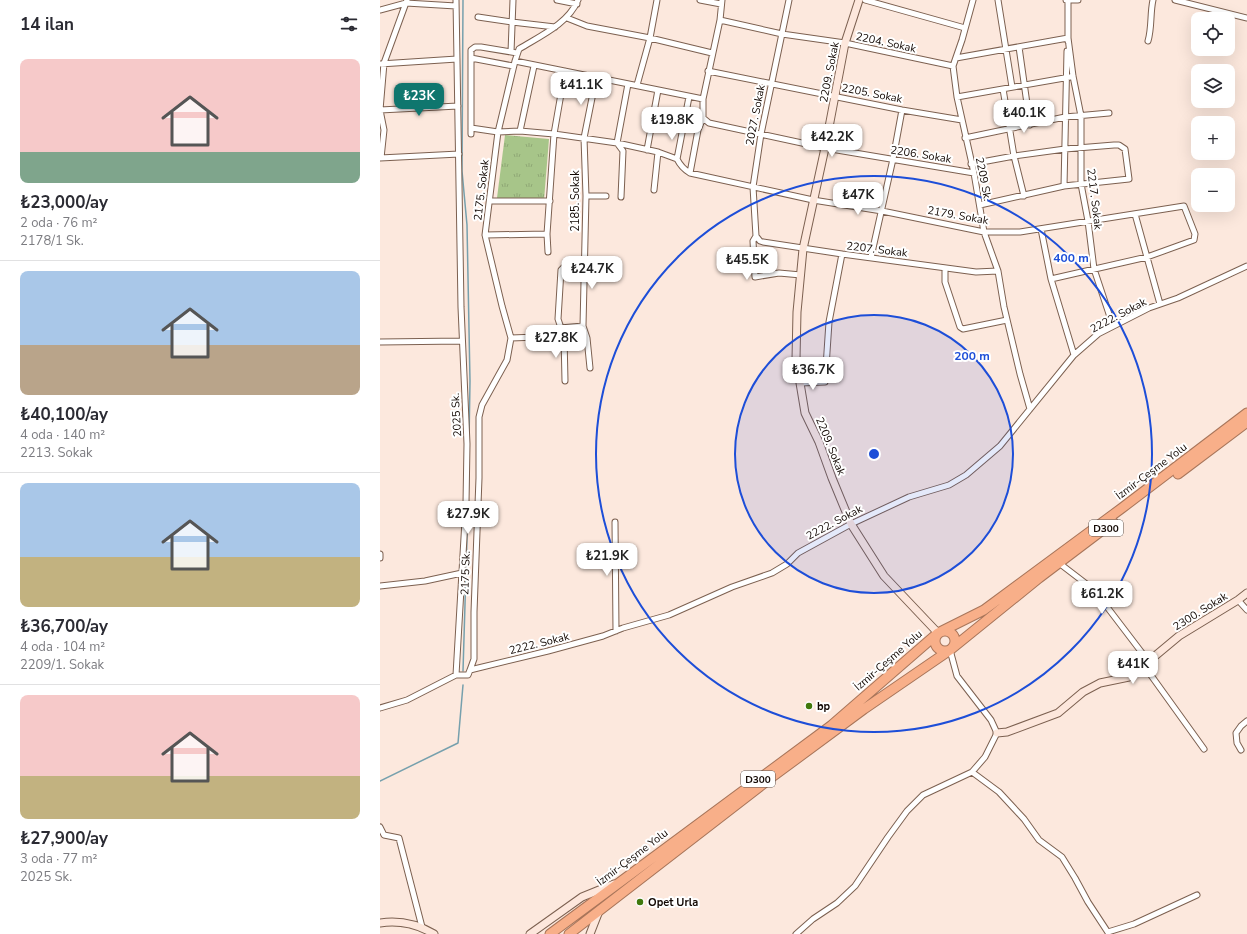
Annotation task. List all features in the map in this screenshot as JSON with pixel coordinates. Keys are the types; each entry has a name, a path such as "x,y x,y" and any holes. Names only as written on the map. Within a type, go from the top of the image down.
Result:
{"highway":[{"name":"İzmir-Çeşme Yolu","path":"550,934 832,725 938,633 984,610 1128,504 1247,413"},
{"name":"İzmir-Çeşme Yolu","path":"569,934 772,776 864,709 950,650 1059,563 1247,422"},
{"path":"946,631 952,634 954,637 953,646 950,650 941,650 936,646 934,639 938,633 946,631"},
{"path":"575,934 599,911"}],"street":[{"name":"2025 Sk.","path":"456,0 462,341 467,444 456,675"},
{"path":"511,52 514,0"},
{"path":"557,0 578,2 567,18 555,27 519,48 517,53 475,47 471,50 471,131 520,131 584,138 617,143 658,152 677,159"},
{"path":"637,85 650,38 657,0"},
{"path":"689,97 677,159 682,168 690,173 698,130 703,118 703,99 720,20 721,2 700,0"},
{"name":"2027. Sokak","path":"789,0 761,134 753,187 756,236 753,241 754,277 779,273 801,275"},
{"name":"2209. Sokak","path":"859,0 845,43 825,148 803,249 795,346 805,413 819,442 851,524 884,576 938,633"},
{"path":"865,0 965,28"},
{"name":"2209 Sk.","path":"973,0 953,66 956,97 974,173 984,232 998,272 1007,320 1030,409"},
{"path":"998,0 1012,87"},
{"path":"1067,0 1078,0"},
{"name":"2217. Sokak","path":"1067,0 1068,38 1080,116 1081,184 1088,221 1094,269 1113,326"},
{"path":"1148,41 1151,34 1151,10 1153,0"},
{"path":"1175,0 1247,18"},
{"path":"406,1 382,64 380,110 384,130 380,158 459,154"},
{"path":"380,10 406,1 456,6"},
{"path":"478,17 555,27"},
{"path":"567,18 587,26 650,38 712,53"},
{"name":"2204. Sokak","path":"720,20 782,34 845,43 953,66"},
{"path":"956,58 1068,38 1064,186"},
{"path":"1019,47 1030,125"},
{"name":"2175. Sokak","path":"512,338 502,306 485,235 498,132 517,53"},
{"path":"471,58 534,66 703,99"},
{"path":"382,64 457,59"},
{"path":"520,131 534,66"},
{"name":"2205. Sokak","path":"708,71 902,110 962,120"},
{"path":"548,252 547,234 554,134 565,72"},
{"path":"956,97 1073,76"},
{"name":"2185. Sokak","path":"590,368 587,338 583,326 586,196 584,138 596,78"},
{"path":"617,143 628,84"},
{"path":"1003,89 1014,156 1024,196"},
{"path":"647,150 658,90"},
{"path":"380,110 458,106"},
{"path":"871,257 893,159 902,110"},
{"path":"965,138 1065,117 1109,113"},
{"name":"2206. Sokak","path":"703,118 709,123 825,148 974,173"},
{"path":"617,143 623,150 621,197"},
{"path":"971,164 1065,149 1114,145 1119,145 1125,149 1128,179 1064,186 980,205"},
{"path":"654,190 658,152"},
{"name":"2179. Sokak","path":"690,173 813,200 882,211 984,232 1020,232 1184,206 1195,234 1194,240 1146,257"},
{"path":"586,196 606,196"},
{"path":"490,200 550,201"},
{"path":"1135,214 1160,304"},
{"path":"1040,229 1051,279 1074,355"},
{"path":"485,235 547,234"},
{"name":"2207. Sokak","path":"756,236 763,242 803,249 976,272 998,272"},
{"path":"800,383 825,382 829,322 842,254"},
{"path":"1051,279 1146,257"},
{"path":"565,381 564,336 558,319 561,270 565,266 584,266"},
{"name":"2222. Sokak","path":"380,708 407,700 456,675 468,675 470,670 548,651 603,636 623,628 669,616 732,587 772,573 786,564 798,553 851,524 909,497 949,485 966,475 1000,446 1074,355 1098,334 1149,308 1178,298 1247,266"},
{"path":"945,268 945,282 960,327 963,329 1007,320"},
{"path":"560,328 583,326"},
{"path":"512,338 564,336"},
{"name":"2175 Sk.","path":"470,670 474,659 474,612 479,478 479,417 482,405 507,360 512,338"},
{"path":"380,342 462,341"},
{"path":"615,522 616,631"},
{"path":"1059,563 1089,586 1101,599 1204,749"},
{"path":"380,586 426,581 462,573"},
{"name":"2300. Sokak","path":"997,732 1007,732 1058,713 1083,692 1100,683 1129,677 1147,665 1155,656 1179,636 1247,593"},
{"path":"1238,600 1247,610"},
{"path":"796,934 813,919 838,903 855,886 907,811 923,795 972,772 985,757 997,732 991,720 957,676 950,650"},
{"path":"1241,750 1237,743 1236,733 1247,721"},
{"path":"972,772 999,792 1024,819 1040,840 1062,857 1108,933 1134,924 1197,895"},
{"path":"380,827 384,835 399,838 422,928"},
{"path":"530,934 582,897 617,883"},
{"path":"590,934 599,911"},
{"path":"380,923 391,921 402,922 422,928 434,934"}],"green space":[{"path":"505,135 549,139 544,200 497,198"}],"waterway":[{"path":"463,0 462,171 467,225 470,381 469,441"},
{"path":"463,671 469,471"},
{"path":"380,781 458,743 463,685"}],"place":[{"name":"bp","path":"809,706"},
{"name":"Opet Urla","path":"640,902"}]}
